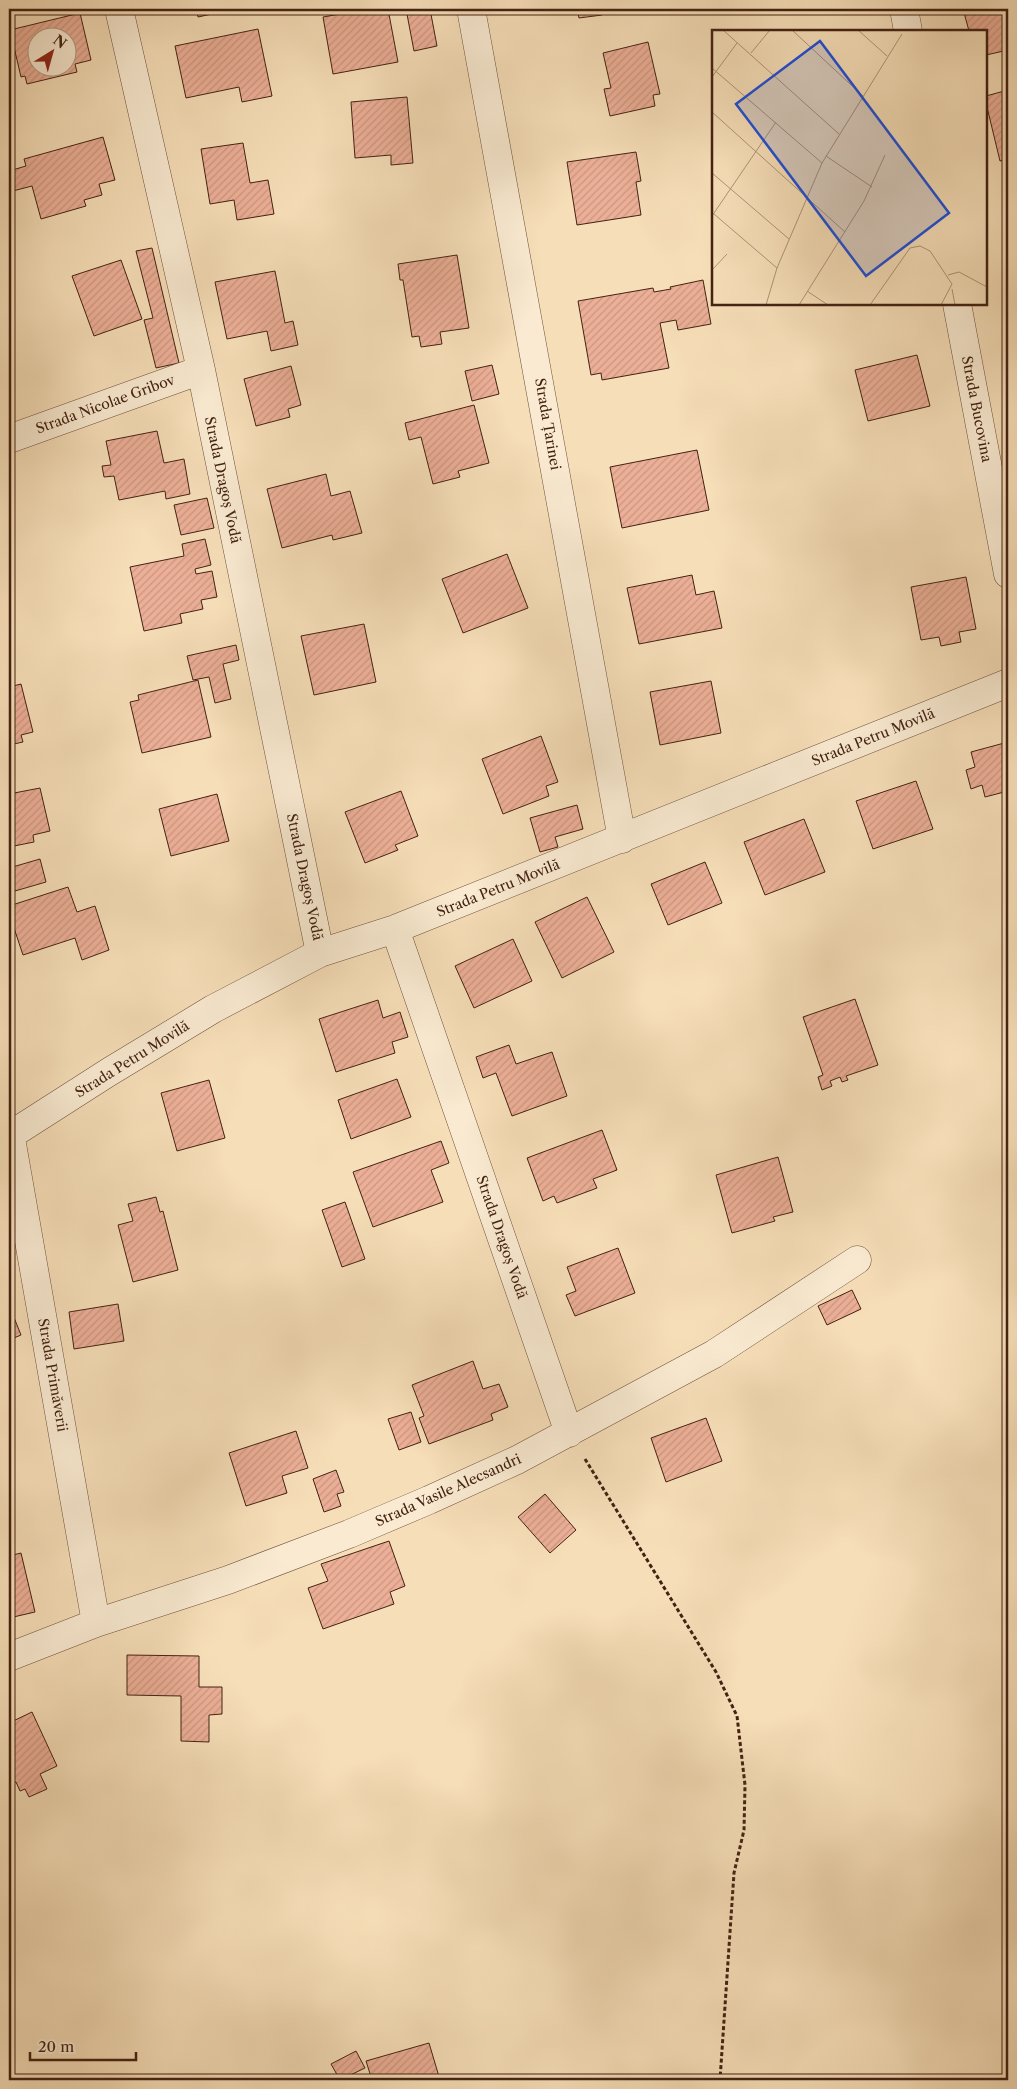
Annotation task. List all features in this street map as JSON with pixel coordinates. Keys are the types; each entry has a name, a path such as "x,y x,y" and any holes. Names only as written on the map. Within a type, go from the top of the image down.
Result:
{"street":[{"name":"Strada Dragoș Vodă","path":"119,9 200,370 320,953"},
{"name":"Strada Țarinei","path":"471,9 622,839"},
{"path":"904,9 908,30"},
{"name":"Strada Bucovina","path":"957,305 1008,574"},
{"name":"Strada Nicolae Gribov","path":"9,439 200,370"},
{"name":"Strada Petru Movilă","path":"9,1133 213,1009 320,953 395,928 622,839 1008,683"},
{"name":"Strada Dragoș Vodă","path":"395,928 569,1433"},
{"name":"Strada Primăverii","path":"9,1133 96,1623"},
{"name":"Strada Vasile Alecsandri","path":"9,1657 96,1623 228,1580 349,1534 517,1460 714,1354 857,1260"}],"path":[{"path":"569,1433 716,1672 737,1716 745,1785 744,1830 734,1873 720,2080"}],"building":[{"path":"196,9 230,9 230,10 198,17"},
{"path":"368,9 388,9 398,62 333,74 323,17"},
{"path":"406,9 430,9 437,46 414,51"},
{"path":"577,9 601,9 602,15 579,18"},
{"path":"963,9 1008,9 1008,50 987,55 987,30 969,30"},
{"path":"80,13 91,60 78,63 78,28 28,28 28,78 52,78 27,84 25,76 21,77 10,30"},
{"path":"258,29 272,96 242,102 239,87 186,98 175,46"},
{"path":"648,42 660,94 653,95 655,106 610,116 604,89 611,88 603,53"},
{"path":"1008,90 1008,159 1000,161 987,107 987,96"},
{"path":"407,97 413,163 391,165 391,155 355,158 351,102"},
{"path":"103,137 115,180 99,184 102,195 84,200 86,206 41,219 32,186 9,192 9,171 26,166 24,159"},
{"path":"243,143 250,183 268,180 274,214 237,220 234,200 210,204 201,149"},
{"path":"636,152 641,181 636,182 641,215 577,225 567,162"},
{"path":"152,248 179,363 156,368 144,320 153,318 136,251"},
{"path":"457,255 469,328 440,332 442,344 421,347 419,336 412,337 403,280 400,280 398,264"},
{"path":"121,260 142,319 94,336 72,276"},
{"path":"275,271 285,323 293,321 298,345 271,351 267,331 227,339 215,282"},
{"path":"703,280 711,324 678,330 676,320 660,323 669,368 602,380 601,373 591,375 578,301 653,288 654,292"},
{"path":"917,355 930,406 868,421 855,370"},
{"path":"492,365 499,394 472,401 465,371"},
{"path":"291,366 301,405 288,409 290,417 256,426 244,379"},
{"path":"474,405 489,463 458,471 460,477 433,484 421,437 409,440 405,423"},
{"path":"157,431 164,463 184,459 190,494 166,499 165,491 119,500 114,476 104,477 102,466 111,465 106,441"},
{"path":"697,450 709,510 622,528 610,467"},
{"path":"326,474 331,496 350,491 362,533 333,540 332,535 282,548 267,489"},
{"path":"207,498 214,528 181,535 174,505"},
{"path":"205,539 211,565 195,569 196,574 212,571 217,597 201,600 203,609 180,614 182,623 144,631 130,567 184,556 182,544"},
{"path":"507,554 528,608 463,633 442,579"},
{"path":"692,575 696,595 714,591 722,628 639,644 627,588"},
{"path":"966,577 976,629 959,632 961,642 941,646 939,637 921,640 911,587"},
{"path":"364,624 376,682 314,695 301,636"},
{"path":"236,645 239,660 223,664 231,699 215,703 209,677 193,680 187,656"},
{"path":"198,680 211,737 142,753 130,702 139,700 138,695"},
{"path":"711,681 721,733 660,745 650,692"},
{"path":"21,684 33,732 21,735 23,742 9,745 9,687"},
{"path":"541,736 558,782 546,786 549,796 503,814 482,759"},
{"path":"1008,742 1008,791 985,797 982,785 971,789 966,770 975,767 971,752"},
{"path":"916,781 933,829 873,849 856,801"},
{"path":"40,788 50,831 33,835 34,842 9,847 9,794"},
{"path":"401,791 418,836 395,845 398,850 365,863 345,812"},
{"path":"217,794 229,841 171,856 159,809"},
{"path":"577,805 583,829 555,837 558,847 540,852 530,818"},
{"path":"804,819 825,872 765,895 744,842"},
{"path":"40,859 46,882 15,891 9,868"},
{"path":"705,862 722,903 668,925 651,884"},
{"path":"68,887 77,912 95,906 109,950 82,960 75,938 23,955 9,913 9,906"},
{"path":"587,897 614,952 562,978 535,922"},
{"path":"513,939 532,981 474,1008 455,966"},
{"path":"855,999 878,1065 846,1076 848,1080 842,1082 840,1077 830,1081 832,1086 822,1090 818,1077 823,1075 803,1017"},
{"path":"378,1000 383,1018 400,1012 408,1037 392,1042 395,1053 336,1072 319,1019"},
{"path":"509,1045 516,1064 552,1052 567,1096 512,1116 496,1073 483,1078 476,1057"},
{"path":"397,1079 411,1117 351,1139 338,1100"},
{"path":"209,1080 225,1138 177,1151 161,1093"},
{"path":"602,1130 617,1170 593,1179 597,1188 557,1203 554,1196 543,1201 527,1158"},
{"path":"441,1141 449,1163 431,1170 443,1202 373,1227 353,1172"},
{"path":"778,1157 793,1212 773,1217 775,1221 732,1233 716,1175"},
{"path":"156,1197 160,1212 163,1211 178,1270 133,1282 118,1225 133,1221 128,1204"},
{"path":"345,1202 365,1259 342,1267 322,1210"},
{"path":"618,1248 635,1293 575,1316 566,1295 576,1291 567,1267"},
{"path":"852,1290 861,1309 827,1325 818,1306"},
{"path":"118,1304 124,1341 74,1349 69,1312"},
{"path":"9,1305 21,1335 9,1340"},
{"path":"473,1361 483,1389 499,1384 508,1407 491,1414 493,1420 429,1444 419,1418 424,1416 412,1385"},
{"path":"411,1412 421,1442 399,1450 388,1419"},
{"path":"706,1418 722,1461 666,1482 651,1438"},
{"path":"296,1431 308,1468 282,1476 287,1493 246,1506 229,1453"},
{"path":"336,1470 344,1492 337,1494 341,1506 324,1512 313,1479"},
{"path":"545,1494 576,1530 550,1553 518,1517"},
{"path":"389,1541 405,1586 390,1592 394,1604 323,1629 308,1588 328,1581 321,1564"},
{"path":"21,1553 35,1612 9,1618 9,1556"},
{"path":"127,1655 199,1656 199,1687 222,1687 222,1714 209,1715 209,1742 181,1741 181,1696 127,1695"},
{"path":"32,1712 57,1766 40,1774 47,1789 29,1797 25,1789 20,1791 16,1782 11,1785 9,1779 9,1723"},
{"path":"429,2043 440,2080 372,2080 366,2061"},
{"path":"356,2051 365,2068 340,2080 331,2064"},
{"path":"469,2075 471,2080 455,2080"}]}
